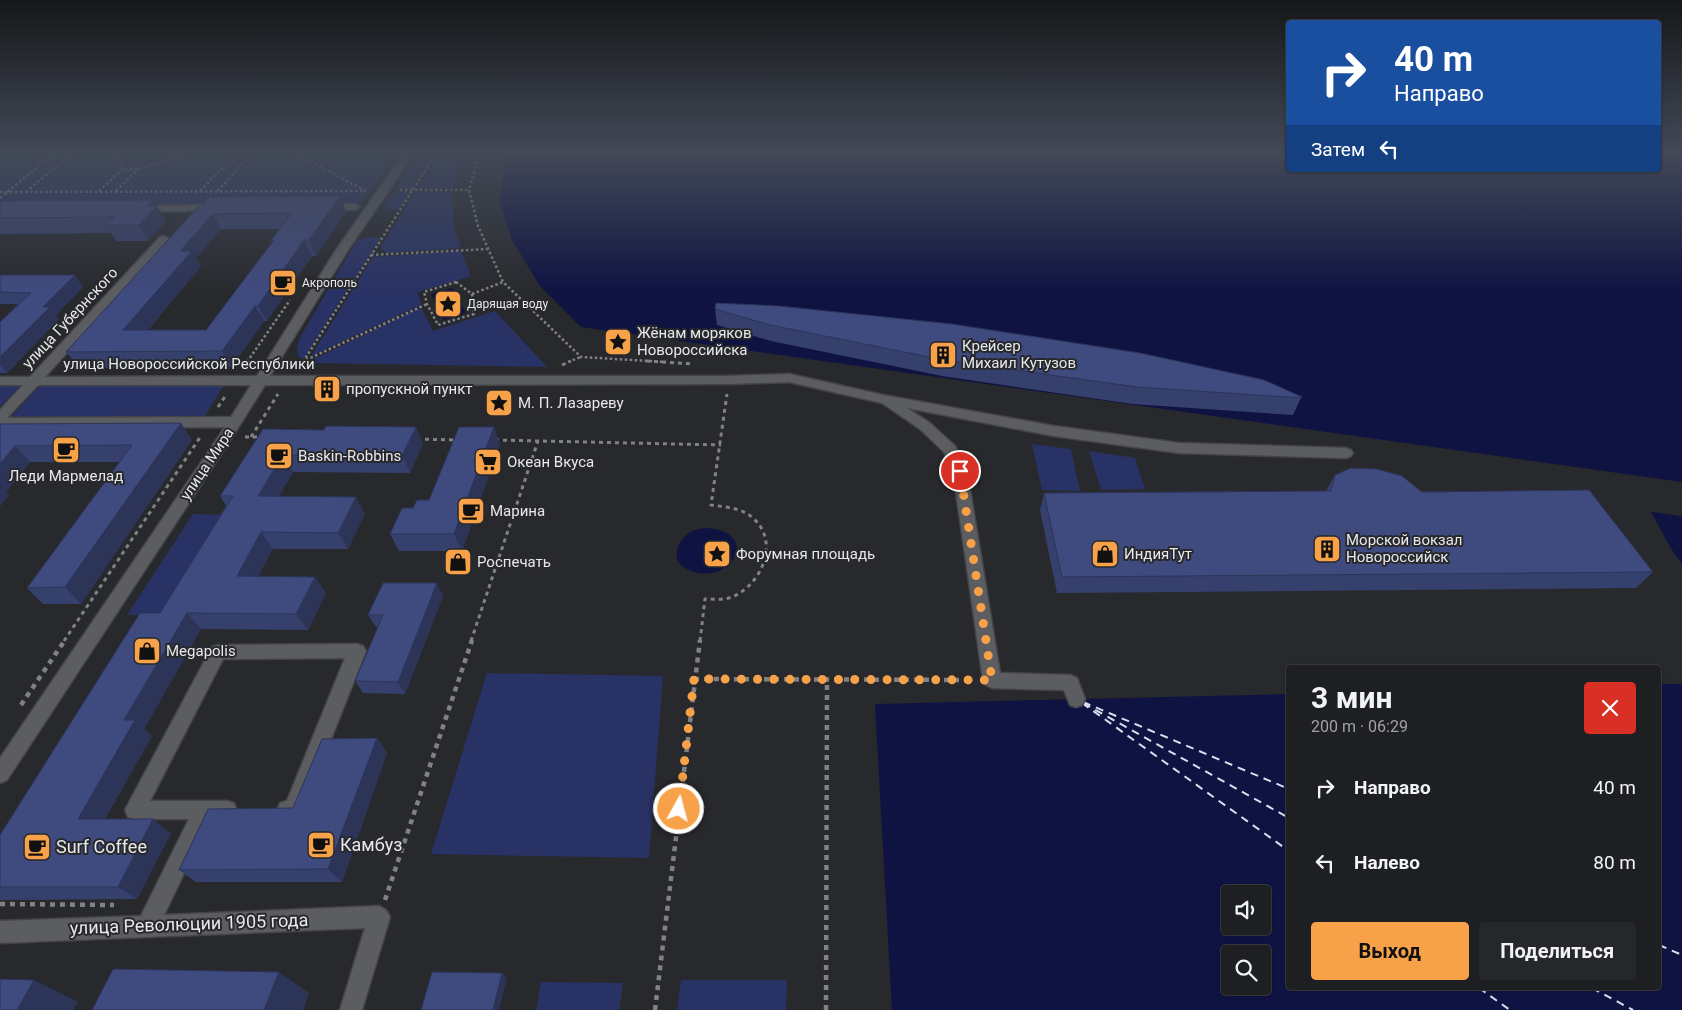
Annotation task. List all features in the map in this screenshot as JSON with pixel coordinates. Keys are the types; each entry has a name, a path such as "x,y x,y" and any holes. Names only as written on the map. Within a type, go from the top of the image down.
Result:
{"street":[{"name":"улица Мира","path":"0,774 226,436 342,250 378,199"},
{"path":"316,208 355,207"},
{"path":"124,209 230,208"},
{"name":"улица Губернского","path":"0,418 164,239"},
{"name":"улица Новороссийской Республики","path":"0,381 729,380 789,378 883,399 1054,431 1179,448 1346,454"},
{"path":"883,399 925,426 950,449 960,471 992,680 1071,683 1076,699"},
{"path":"0,423 235,422"},
{"path":"244,810 135,810 218,652 357,651 293,810 273,810"},
{"path":"148,925 204,810"},
{"path":"351,1010 379,917"},
{"name":"улица Революции 1905 года","path":"0,932 379,917"}],"path":[{"path":"251,437 288,381 305,361 407,199"},
{"path":"472,199 478,226 503,282 581,357 694,364"},
{"path":"370,255 488,249"},
{"path":"456,282 472,294 474,314 438,325 427,304 424,292 456,282"},
{"path":"472,294 503,282"},
{"path":"209,422 235,380 295,293"},
{"path":"305,361 427,304"},
{"path":"655,1010 705,599 731,597 754,583 766,560 765,535 755,519 734,508 710,505 721,445 729,380"},
{"path":"16,712 202,435 270,437"},
{"path":"409,439 458,440"},
{"path":"488,440 721,445"},
{"path":"379,917 538,440"},
{"path":"694,679 992,680"},
{"path":"826,1010 827,679"}],"shaded area":[{"path":"0,199 364,199 360,205 0,207"},
{"path":"388,199 405,199 398,210 392,210 383,205"},
{"path":"411,199 452,199 454,227 461,248 386,253 380,248"},
{"path":"499,199 1682,199 1682,482 581,327 540,286 512,240"},
{"path":"381,237 304,358 299,358 297,349 300,339 357,240"},
{"path":"461,251 471,276 418,292 421,305 311,356 373,257"},
{"name":"Дарящая воду","path":"452,288 466,313 444,320 431,294"},
{"path":"417,309 422,309 433,331 495,311 547,367 311,363 314,359"},
{"path":"0,383 22,384 0,407"},
{"path":"41,384 224,385 205,416 11,417"},
{"path":"1032,444 1071,449 1080,491 1042,490"},
{"path":"1089,451 1135,458 1145,489 1101,490"},
{"path":"1651,512 1682,516 1682,564 1670,547"},
{"path":"193,514 237,515 176,615 127,615"},
{"path":"703,528 722,531 733,538 737,548 734,558 726,567 715,572 701,574 680,565 677,550 685,536"},
{"path":"487,673 663,676 649,858 431,854"},
{"path":"1661,684 1682,684 1682,1010 892,1010 875,704 1286,694 1286,990 1661,990"},
{"path":"681,980 787,980 786,1010 677,1010"},
{"path":"541,982 623,983 619,1010 536,1010"}],"building":[{"path":"207,199 338,199 309,240 304,240 258,306 255,306 222,351 66,352 198,207 201,207","holes":["292,213 271,240 274,240 206,330 123,330 192,251 180,251 213,214"]},
{"path":"154,200 147,206 157,206 139,225 106,225 114,217 0,218 0,201"},
{"path":"0,275 75,275 43,307 50,307 0,357 0,322 31,293 0,292"},
{"path":"716,303 779,306 952,324 1140,353 1264,380 1302,397 1137,387 944,360 770,325 715,309"},
{"path":"181,423 65,587 27,588 132,445 15,446 0,464 0,424"},
{"path":"326,426 416,427 402,456 283,455 258,496 356,497 338,533 261,532 237,576 315,577 296,614 187,613 124,720 135,720 78,819 153,819 118,887 0,887 0,835 140,613 160,613 233,496 220,496 263,429 324,430"},
{"path":"459,427 494,427 454,534 390,534 402,508 413,508 417,500 429,500"},
{"name":"Морской вокзал Новороссийск","path":"1351,468 1377,469 1402,476 1422,492 1589,490 1653,572 1062,577 1044,493 1331,491 1335,475"},
{"path":"383,583 437,583 398,682 355,681 383,615 368,615"},
{"path":"377,738 328,869 179,870 208,809 293,808 322,739"},
{"path":"113,969 279,972 264,1010 92,1010"},
{"path":"432,972 502,973 493,1010 421,1010"},
{"path":"0,979 34,980 17,1010 0,1010"}],"ferry route":[{"path":"1083,702 1286,788"},
{"path":"1082,703 1286,849"},
{"path":"1083,703 1286,816"},
{"path":"1661,946 1682,955"},
{"path":"1482,990 1510,1010"},
{"path":"1596,990 1633,1010"}],"place":[{"name":"Акрополь","path":"283,283"},
{"name":"Дарящая воду","path":"448,304"},
{"name":"Жёнам моряков Новороссийска","path":"618,342"},
{"name":"Крейсер Михаил Кутузов","path":"943,355"},
{"name":"пропускной пункт","path":"327,389"},
{"name":"М. П. Лазареву","path":"499,403"},
{"name":"Леди Мармелад","path":"66,450"},
{"name":"Baskin-Robbins","path":"279,456"},
{"name":"Океан Вкуса","path":"488,462"},
{"name":"Марина","path":"471,511"},
{"name":"Морской вокзал Новороссийск","path":"1327,549"},
{"name":"Форумная площадь","path":"717,554"},
{"name":"ИндияТут","path":"1105,554"},
{"name":"Роспечать","path":"458,562"},
{"name":"Megapolis","path":"147,651"},
{"name":"Камбуз","path":"321,845"},
{"name":"Surf Coffee","path":"37,847"}],"route":[{"path":"679,809 694,679 992,680 960,471"}]}
